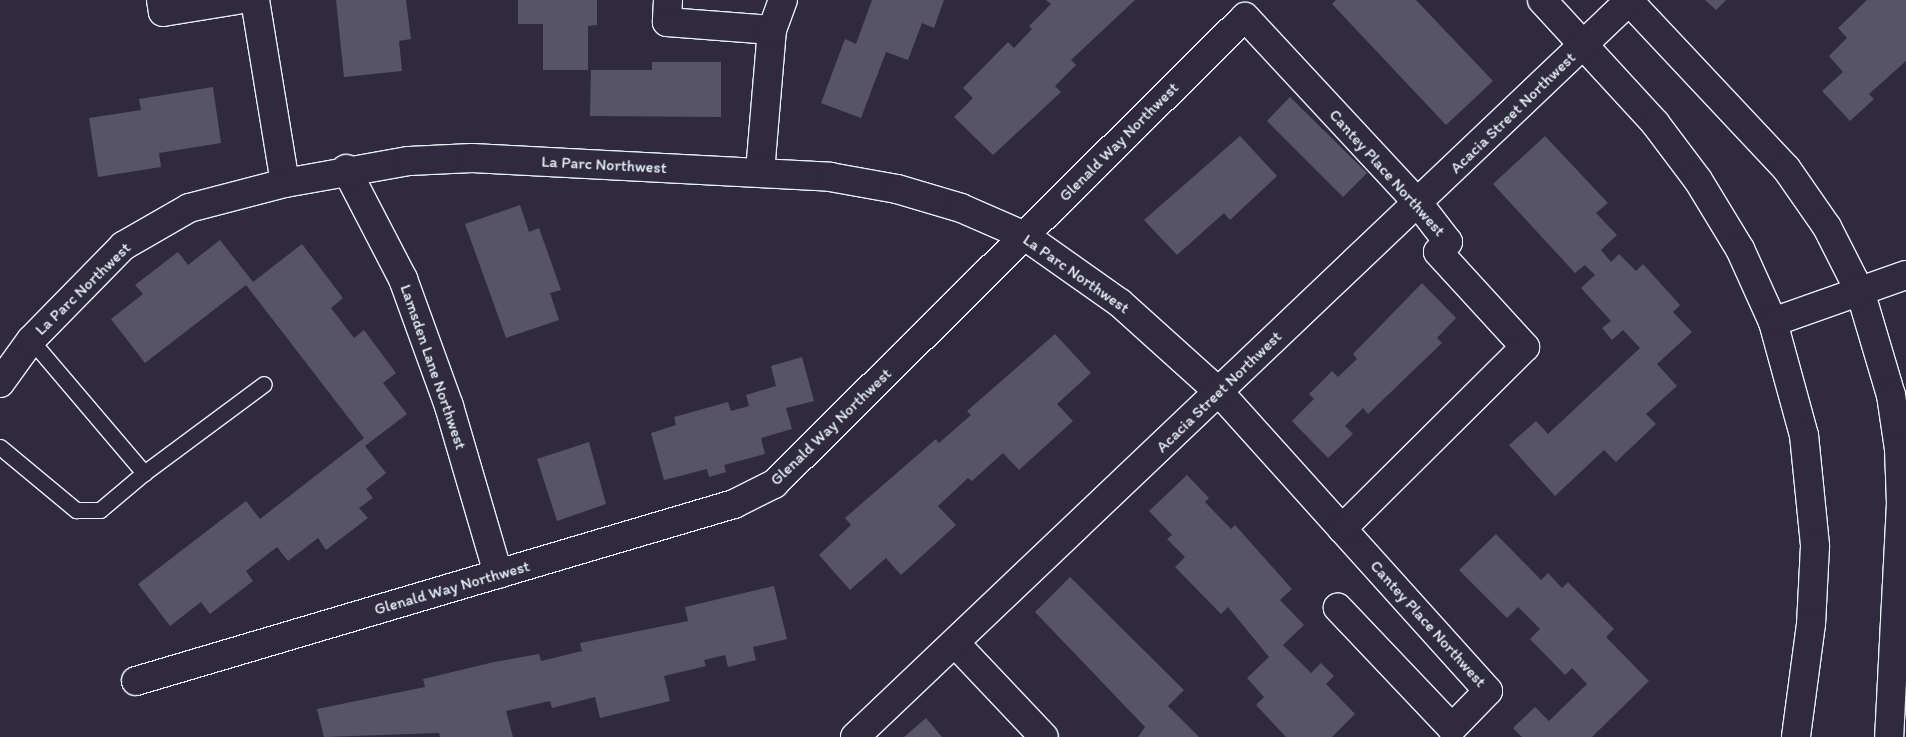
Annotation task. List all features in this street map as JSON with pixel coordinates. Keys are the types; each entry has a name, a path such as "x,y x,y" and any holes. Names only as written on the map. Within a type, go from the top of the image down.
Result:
{"street":[{"path":"161,0 162,12 237,0"},
{"path":"255,0 284,183"},
{"path":"668,0 667,22 772,30"},
{"path":"760,172 772,30 783,0"},
{"path":"1542,0 1655,123 1698,180 1740,249 1773,322 1804,435 1815,546 1811,624 1796,737"},
{"path":"1629,1 1786,168 1827,227 1861,294 1889,386 1899,449 1901,503 1889,737"},
{"name":"Acacia Street Northwest","path":"855,737 1629,1"},
{"name":"Glenald Way Northwest","path":"136,681 734,504 774,484 1026,236 1245,16 1256,29"},
{"name":"Cantey Place Northwest","path":"1256,29 1418,203 1448,242 1438,252 1525,348 1342,529"},
{"name":"La Parc Northwest","path":"0,383 31,340 123,246 155,225 189,208 346,169 472,158 830,177 897,189 961,208 1026,236 1120,303 1219,392"},
{"name":"Lamsden Lane Northwest","path":"346,169 402,278 449,406 498,574"},
{"path":"1773,322 1861,294 1906,275"},
{"name":"Cantey Place Northwest","path":"1219,392 1488,691 1452,728 1338,608"},
{"path":"955,643 1044,737"}],"lane":[{"path":"31,340 144,474"},
{"path":"0,447 76,510 100,510 144,474 264,384"}],"building":[{"path":"336,0 406,0 411,39 399,41 402,71 344,77"},
{"path":"518,0 597,0 597,25 588,26 588,70 543,70 543,24 518,24"},
{"path":"872,0 944,0 934,28 922,23 908,60 886,52 861,118 821,103 845,39 856,44"},
{"path":"1046,0 1135,0 1071,60 1076,65 1055,86 1061,92 993,155 954,117 973,98 963,88 1008,42 1014,48 1032,29 1029,26 1051,4"},
{"path":"1336,0 1416,0 1493,81 1446,125 1332,4"},
{"path":"1705,0 1726,0 1716,10"},
{"path":"1867,0 1906,0 1906,61 1869,94 1874,99 1850,121 1822,91 1843,72 1829,56 1847,38 1838,28"},
{"path":"652,62 721,62 721,117 590,116 591,70 652,70"},
{"path":"213,87 221,143 159,153 161,167 98,177 89,118 141,110 139,99"},
{"path":"1290,97 1367,173 1343,197 1267,121"},
{"path":"1240,136 1277,176 1230,220 1224,213 1177,255 1144,220"},
{"path":"1545,136 1608,203 1596,213 1617,235 1601,250 1611,262 1619,254 1636,271 1643,264 1680,305 1673,312 1692,332 1657,364 1677,386 1646,414 1656,424 1616,462 1604,450 1555,496 1509,445 1536,421 1548,434 1640,348 1623,330 1612,340 1602,328 1611,321 1581,288 1595,275 1585,265 1575,273 1493,184"},
{"path":"520,205 529,232 539,228 561,290 550,293 559,320 506,338 465,224"},
{"path":"220,240 253,282 302,244 343,298 331,308 354,338 364,330 396,373 383,383 407,414 365,446 386,473 366,489 373,498 359,508 368,518 326,550 318,538 288,561 277,547 246,571 253,581 210,614 201,602 170,626 138,584 246,501 260,519 364,438 246,285 145,363 111,319 143,294 135,285 178,252 188,265"},
{"path":"1422,283 1456,318 1437,338 1442,343 1368,414 1363,408 1345,426 1353,434 1328,458 1292,421 1314,399 1309,394 1332,371 1338,377 1357,359 1353,354"},
{"path":"1055,334 1091,373 1057,404 1073,421 1019,470 1003,453 972,481 968,478 938,506 956,525 901,575 886,558 850,590 819,555 851,525 845,518 936,439 939,443 971,415 967,411"},
{"path":"802,357 814,401 786,408 792,429 761,438 765,454 724,465 726,472 709,477 707,469 664,480 651,433 676,425 674,417 728,402 731,411 749,406 746,395 776,386 771,366"},
{"path":"589,442 606,504 557,521 537,459"},
{"path":"1187,475 1209,498 1205,502 1231,529 1235,525 1292,589 1280,600 1304,625 1283,645 1311,673 1321,663 1334,676 1326,684 1355,714 1332,737 1286,737 1256,705 1264,697 1247,678 1269,657 1228,607 1221,614 1175,567 1185,557 1167,539 1172,535 1149,511"},
{"path":"1496,534 1541,580 1548,573 1562,588 1568,582 1614,629 1606,637 1649,681 1592,737 1522,737 1513,728 1535,707 1549,721 1587,684 1572,668 1565,675 1530,639 1540,629 1518,607 1507,618 1459,570"},
{"path":"1070,577 1184,690 1168,706 1199,737 1138,737 1145,727 1035,612"},
{"path":"774,586 787,639 753,647 756,660 728,667 725,655 704,660 706,666 664,676 670,701 600,718 595,697 552,708 550,701 506,711 513,737 440,737 439,733 324,737 317,709 425,687 423,679 494,662 539,654 541,661 582,651 580,643 688,621 685,607"},
{"path":"926,718 942,737 904,737"}]}
